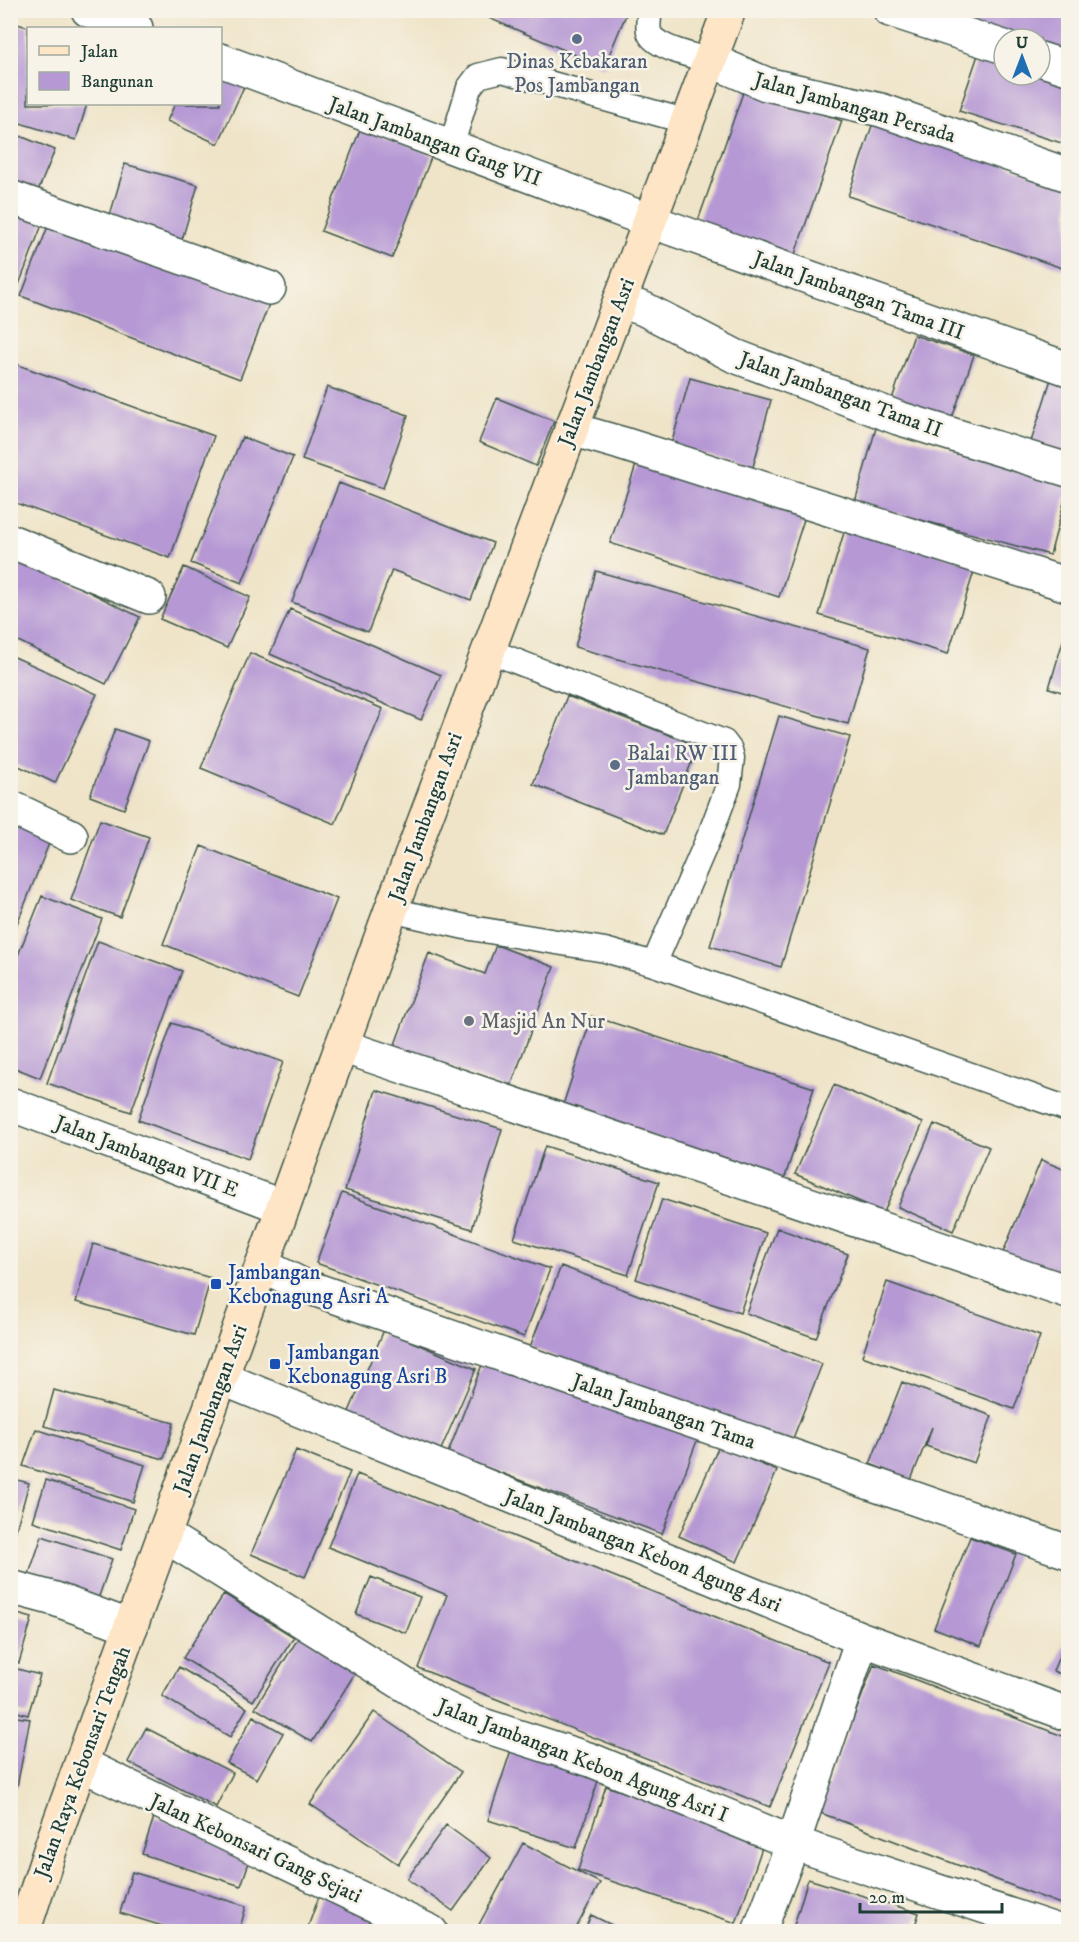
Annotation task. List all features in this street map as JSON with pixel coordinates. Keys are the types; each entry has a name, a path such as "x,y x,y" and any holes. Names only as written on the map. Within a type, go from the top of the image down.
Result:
{"street":[{"path":"88,10 133,27"},
{"name":"Jalan Jambangan Asri","path":"130,1627 391,910 729,10"},
{"path":"890,10 992,43"},
{"name":"Jalan Jambangan Persada","path":"710,60 766,84 881,110 1068,175"},
{"name":"Jalan Jambangan Gang VII","path":"222,61 650,221"},
{"path":"1052,63 1068,68"},
{"path":"10,196 269,288"},
{"name":"Jalan Jambangan Tama III","path":"650,221 1068,369"},
{"name":"Jalan Jambangan Tama II","path":"620,301 644,309 735,356 898,418 1068,470"},
{"path":"571,429 1068,585"},
{"path":"10,541 149,597"},
{"path":"10,807 71,836"},
{"path":"342,1046 1068,1292"},
{"name":"Jalan Jambangan VII E","path":"10,1104 283,1207"},
{"name":"Jalan Jambangan Tama","path":"262,1265 302,1285 1068,1552"},
{"name":"Jalan Jambangan Kebon Agung Asri","path":"221,1378 862,1639 1068,1714"},
{"name":"Jalan Jambangan Kebon Agung Asri I","path":"164,1535 434,1703 476,1723 591,1760 793,1843 1060,1932"},
{"path":"10,1587 55,1599 130,1627"},
{"name":"Jalan Raya Kebonsari Tengah","path":"23,1932 54,1838 130,1627"},
{"path":"759,1932 793,1843 862,1639"},
{"name":"Jalan Kebonsari Gang Sejati","path":"81,1764 431,1932"}],"lane":[{"path":"650,10 649,28 653,38 681,54 710,60"},
{"path":"451,147 469,88 478,76 502,70 688,122"},
{"path":"488,650 724,742 730,750 732,765 729,784 708,840 654,964"},
{"path":"391,910 465,927 605,950 654,964 1068,1109"}],"building":[{"name":"Dinas Kebakaran Pos Jambangan","path":"470,10 628,10 604,67"},
{"path":"897,10 1068,10 1068,66 1052,61 1052,27 992,27 992,36"},
{"path":"10,22 28,27 27,105 87,105 76,140 10,120"},
{"path":"981,46 992,49 992,87 1052,87 1052,74 1068,73 1068,145 959,111"},
{"path":"222,71 246,82 218,144 167,121 175,105 222,105"},
{"path":"745,87 842,121 790,268 693,235"},
{"path":"874,120 1068,186 1068,270 848,196"},
{"path":"361,127 432,155 392,258 321,231"},
{"path":"10,132 55,150 37,193 10,183"},
{"path":"125,164 198,185 181,243 108,222"},
{"path":"10,204 45,217 10,308"},
{"path":"52,216 271,299 240,379 21,296"},
{"path":"914,335 974,355 950,424 890,405"},
{"path":"10,362 214,436 170,558 10,501"},
{"path":"1052,376 1068,382 1068,461 1029,448"},
{"path":"690,378 771,400 753,467 671,445"},
{"path":"327,387 408,415 383,488 302,460"},
{"path":"497,398 554,421 536,466 479,442"},
{"path":"876,428 1068,481 1050,555 855,502"},
{"path":"242,437 293,457 242,583 191,563"},
{"path":"640,453 808,507 779,597 610,543"},
{"path":"339,483 493,543 471,600 392,570 368,632 292,602"},
{"path":"846,526 976,565 948,654 819,615"},
{"path":"10,553 140,617 106,684 10,637"},
{"path":"184,567 250,597 227,648 160,619"},
{"path":"596,571 870,648 848,724 575,647"},
{"path":"290,609 441,675 421,720 270,654"},
{"path":"1068,624 1068,694 1049,688"},
{"path":"250,653 383,709 335,824 201,768"},
{"path":"10,655 97,694 55,783 10,762"},
{"name":"Balai RW III Jambangan","path":"567,696 698,746 663,835 533,784"},
{"path":"779,716 850,737 781,967 710,946"},
{"path":"115,729 149,741 124,809 90,796"},
{"path":"10,820 52,836 11,939 10,939"},
{"path":"100,820 149,837 120,917 71,900"},
{"path":"201,846 337,899 298,997 163,944"},
{"path":"42,896 102,919 40,1078 10,1066 10,975"},
{"path":"98,941 182,971 131,1112 47,1083"},
{"name":"Masjid An Nur","path":"496,945 554,967 510,1089 394,1047 429,953 485,974"},
{"path":"592,1016 814,1088 784,1180 562,1108"},
{"path":"172,1023 283,1062 248,1159 138,1120"},
{"path":"834,1085 923,1123 884,1212 795,1174"},
{"path":"376,1090 502,1129 472,1229 345,1190"},
{"path":"934,1124 989,1147 953,1231 898,1207"},
{"path":"545,1146 659,1182 628,1275 514,1239"},
{"path":"1041,1160 1068,1171 1068,1250 1057,1278 1002,1255"},
{"path":"342,1193 550,1269 524,1337 316,1263"},
{"path":"662,1199 766,1233 740,1313 636,1279"},
{"path":"777,1228 848,1254 816,1338 746,1313"},
{"path":"93,1244 211,1278 194,1335 76,1302"},
{"path":"561,1266 822,1364 790,1446 530,1347"},
{"path":"887,1282 1040,1336 1014,1409 862,1356"},
{"path":"384,1330 476,1369 436,1461 345,1421"},
{"path":"485,1357 698,1438 662,1534 448,1453"},
{"path":"902,1382 992,1416 974,1463 926,1446 932,1427 911,1480 870,1464"},
{"path":"54,1390 174,1423 164,1459 44,1426"},
{"path":"36,1429 145,1465 133,1502 23,1466"},
{"path":"719,1446 777,1471 737,1562 679,1536"},
{"path":"296,1450 350,1472 305,1577 251,1554"},
{"path":"357,1474 829,1662 770,1807 418,1668 447,1595 328,1547"},
{"path":"10,1478 29,1483 11,1548 10,1548"},
{"path":"46,1480 134,1509 121,1550 33,1521"},
{"path":"42,1536 112,1559 97,1602 27,1580"},
{"path":"970,1537 1016,1554 981,1646 934,1628"},
{"path":"371,1577 420,1597 406,1633 356,1614"},
{"path":"224,1594 294,1637 253,1701 183,1658"},
{"path":"10,1612 32,1618 19,1663 10,1661"},
{"path":"302,1632 359,1667 312,1742 255,1708"},
{"path":"1068,1634 1068,1677 1053,1671"},
{"path":"874,1664 1068,1738 1068,1907 818,1812"},
{"path":"10,1667 40,1675 28,1715 10,1710"},
{"path":"179,1667 247,1708 230,1737 162,1696"},
{"path":"374,1712 461,1772 398,1864 310,1804"},
{"path":"10,1716 30,1719 17,1787 10,1786"},
{"path":"253,1716 283,1733 257,1779 227,1763"},
{"path":"146,1728 233,1773 216,1807 128,1762"},
{"path":"513,1744 601,1772 576,1848 488,1820"},
{"path":"606,1786 765,1839 736,1923 578,1870"},
{"path":"154,1817 253,1850 241,1886 142,1854"},
{"path":"446,1825 491,1858 453,1911 407,1879"},
{"path":"523,1843 600,1883 574,1932 475,1932"},
{"path":"132,1872 246,1906 239,1932 182,1932 120,1913"},
{"path":"808,1879 919,1913 913,1932 792,1932"},
{"path":"320,1894 389,1918 384,1932 306,1932"},
{"path":"591,1915 626,1932 584,1932"}],"place":[{"name":"Dinas Kebakaran Pos Jambangan","path":"577,39"},
{"name":"Balai RW III Jambangan","path":"615,765"},
{"name":"Masjid An Nur","path":"469,1021"},
{"name":"Jambangan Kebonagung Asri A","path":"216,1284"},
{"name":"Jambangan Kebonagung Asri B","path":"275,1364"}]}
